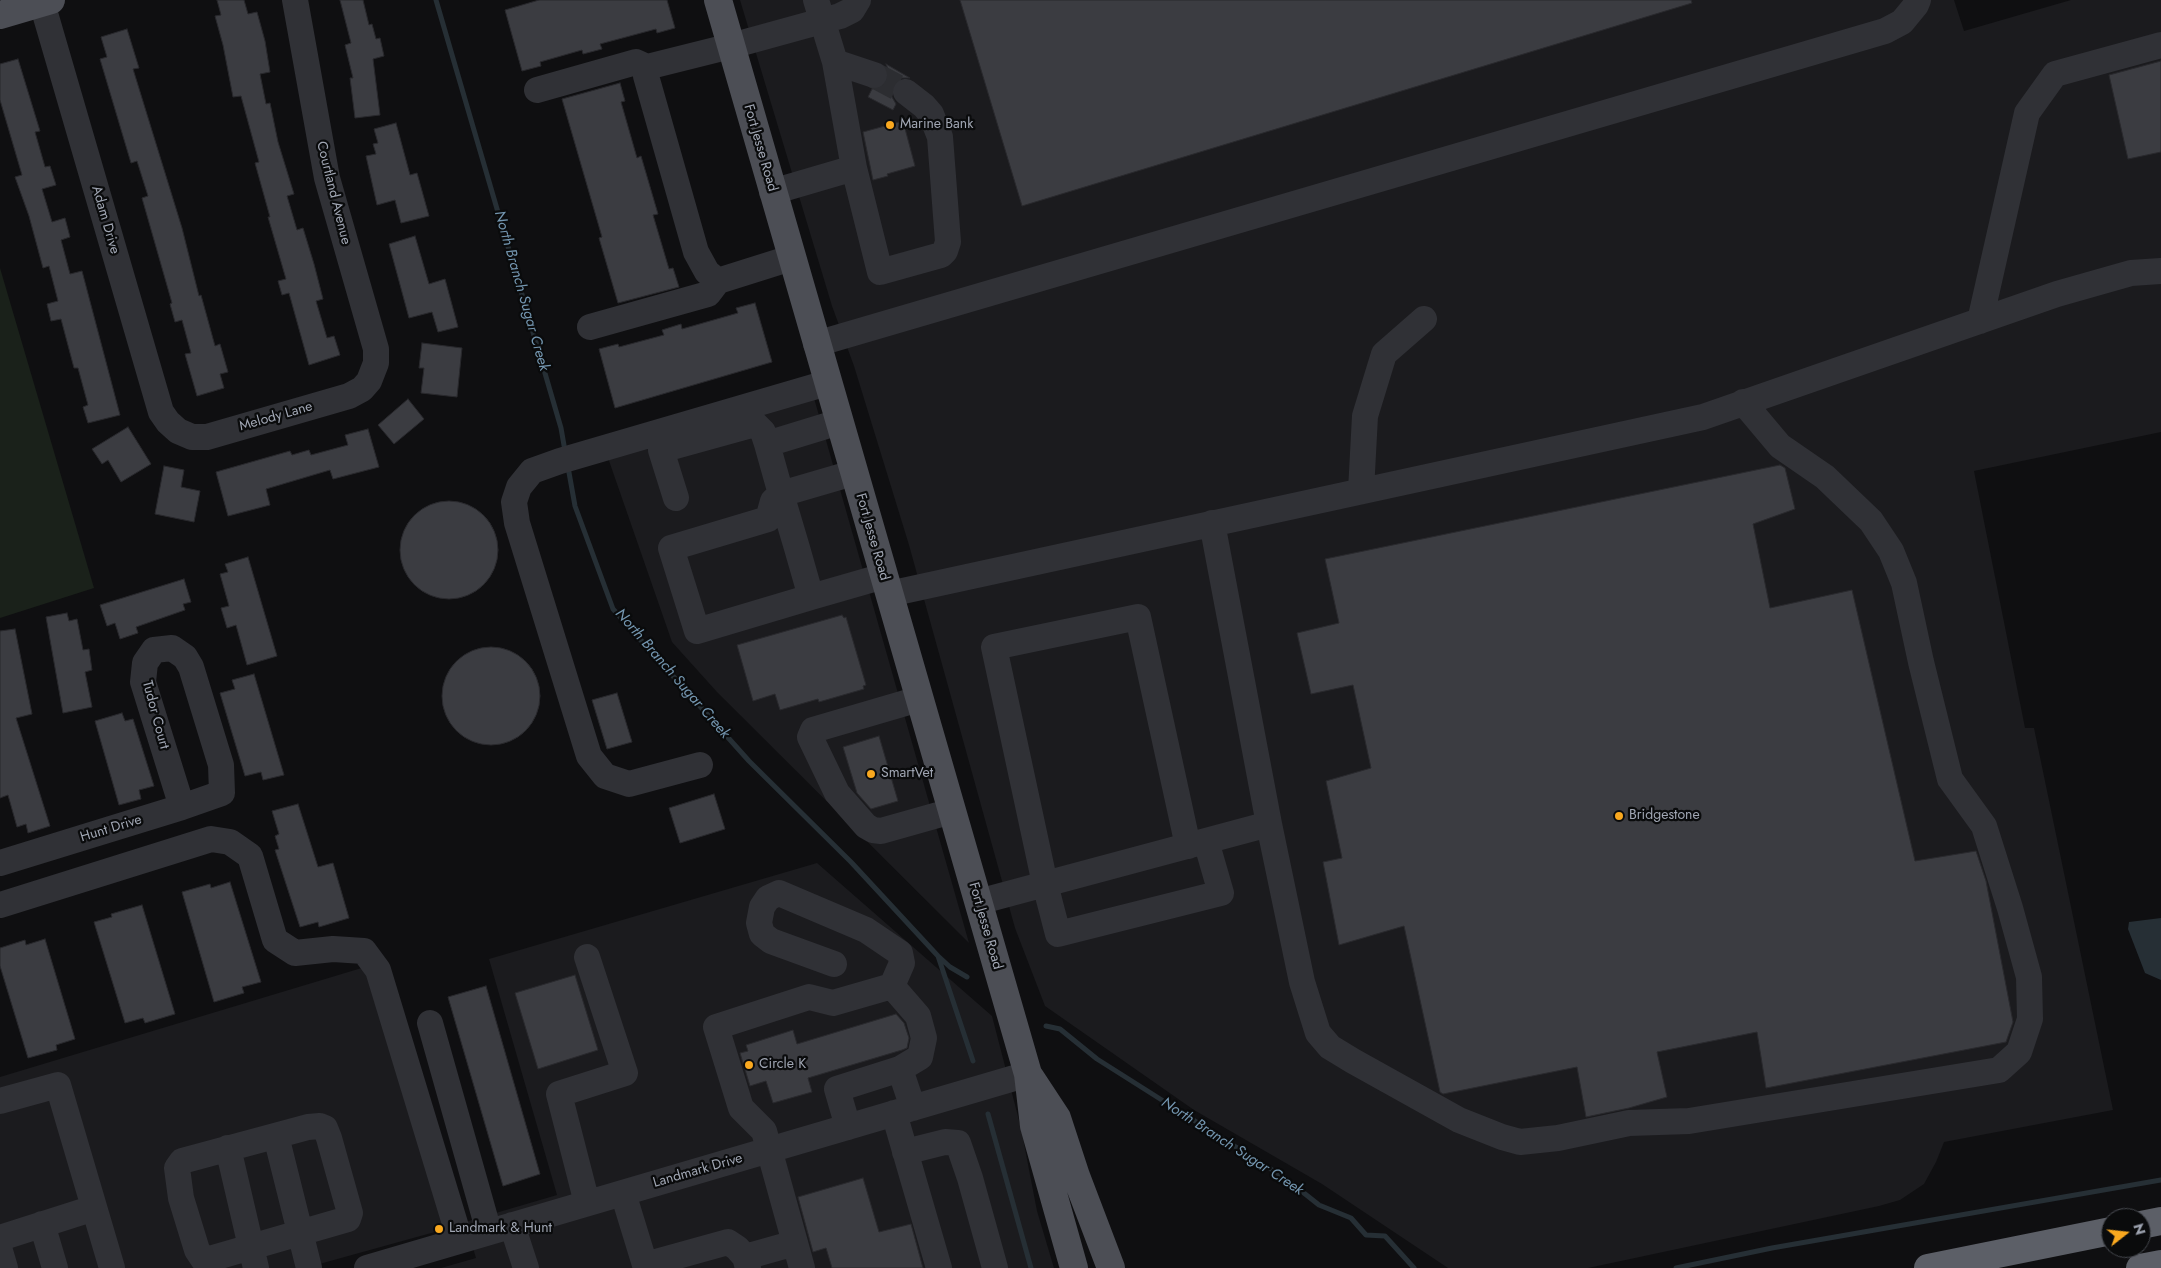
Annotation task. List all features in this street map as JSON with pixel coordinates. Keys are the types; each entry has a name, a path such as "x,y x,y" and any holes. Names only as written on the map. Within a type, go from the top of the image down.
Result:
{"highway":[{"path":"1928,1268 2101,1233"},
{"path":"2140,1268 2161,1264"}],"main road":[{"name":"Fort Jesse Road","path":"718,0 1028,1074 1034,1126 1074,1268"},
{"path":"0,15 47,1"},
{"name":"Fort Jesse Road","path":"1028,1074 1057,1118 1076,1176 1111,1268"}],"street":[{"name":"Courtland Avenue","path":"294,0 327,178 376,349 376,364 368,382"},
{"path":"537,90 636,62 647,67 731,46 819,10 852,10 858,0"},
{"path":"816,344 1885,32 1902,22 1918,0"},
{"name":"Adam Drive","path":"47,1 161,412 178,432"},
{"path":"819,10 835,62 854,168 880,272 940,255 945,251 948,242 940,137 931,114 906,92"},
{"path":"1980,321 2027,114 2055,74 2161,45"},
{"path":"835,62 874,75"},
{"path":"647,67 646,76 696,252 707,272 718,281"},
{"path":"772,192 854,168"},
{"path":"590,328 708,294 718,281 791,258"},
{"path":"853,473 781,494 773,501 768,519 671,548 697,631 811,597 886,585 1212,523 1703,417 2057,294 2131,273 2161,271"},
{"path":"1361,491 1365,416 1384,354 1424,319"},
{"name":"Melody Lane","path":"178,432 192,437 207,437 349,396 368,382"},
{"path":"700,765 629,784 605,776 589,756 517,523 514,502 519,487 532,471 827,383"},
{"path":"1212,523 1269,824 1302,982 1318,1033 1330,1047 1459,1120 1520,1142 1558,1138 1630,1122 1689,1121 1999,1070 2019,1052 2030,1019 2029,977 1984,826 1950,779 1923,671 1904,583 1891,551 1871,521 1825,477 1780,446 1743,402"},
{"path":"767,444 839,422"},
{"path":"676,498 661,450 755,424 763,432 767,444 811,597"},
{"path":"1138,617 1197,843 1221,893 1058,934 1045,884 994,647 1138,617"},
{"name":"Tudor Court","path":"182,807 143,682 145,663 154,650 172,648 185,657 191,667 222,765 222,793"},
{"path":"919,699 813,730 810,737 837,793 866,826 873,830 881,832 952,811"},
{"name":"Hunt Drive","path":"0,863 222,793"},
{"path":"978,902 1269,824"},
{"path":"0,905 211,839 230,842 250,856 275,940 295,953 333,949 364,951 378,970 460,1240"},
{"path":"834,964 771,941 762,934 759,923 762,907 768,898 779,892 866,930 900,953 902,963 892,986"},
{"path":"587,958 625,1073 559,1094 587,1203"},
{"path":"848,1127 837,1089 900,1069 920,1057 924,1038 918,1016 892,986"},
{"path":"802,1268 764,1130 741,1108 716,1027 809,997 833,1003 892,986"},
{"path":"430,1023 501,1228 526,1268"},
{"path":"900,1069 906,1152 939,1268"},
{"name":"Landmark Drive","path":"368,1268 1028,1074"},
{"path":"0,1101 58,1085 112,1268"},
{"path":"308,1127 325,1128 350,1213 348,1219 300,1234 254,1258 203,1259 197,1250 181,1198 177,1168 182,1161 276,1136 308,1127"},
{"path":"276,1136 309,1268"},
{"path":"906,1152 945,1142 958,1143 970,1178 995,1268"},
{"path":"228,1148 254,1258"},
{"path":"623,1193 645,1266 693,1260 728,1242 737,1248 746,1263 795,1243"},
{"path":"0,1238 94,1208"},
{"path":"42,1224 55,1268"},
{"path":"0,1251 5,1268"}],"shaded area":[{"name":"Bridgestone","path":"740,0 1954,0 1964,31 2071,0 2161,0 2161,432 1974,471 2025,728 2034,728 2113,1110 1944,1142 1924,1184 1900,1200 1879,1206 1588,1268 1448,1268 1322,1184 1194,1110 1045,1006 1015,928 909,545 854,366 832,306"},
{"path":"0,268 94,588 0,618"},
{"path":"814,398 969,943 717,692 672,642 607,455"},
{"path":"817,863 992,1016 1021,1128 1037,1211 1054,1268 441,1268 476,1258 465,1222 557,1195 489,959"},
{"path":"2161,918 2161,980 2145,973 2128,929 2129,922"},
{"path":"365,967 443,1221 442,1230 305,1268 0,1268 0,1077"}],"building":[{"path":"217,0 244,0 248,14 257,12 265,41 270,72 260,74 266,104 270,103 278,142 294,194 287,196 297,230 303,228 314,264 323,299 316,301 327,338 334,336 340,355 309,365 289,293 282,295 278,281 286,279 268,217 270,217 255,163 259,162 241,96 233,97 223,45 215,16 221,15"},
{"path":"340,0 363,0 369,25 372,24 376,39 380,38 384,56 373,59 380,115 355,118 350,78 353,78 345,45 351,43"},
{"path":"539,0 667,0 675,28 657,33 656,29 600,44 602,49 583,54 582,50 540,62 541,66 522,71 505,10"},
{"path":"960,0 1691,0 1692,3 1022,206"},
{"path":"127,29 139,68 133,69 182,228 199,296 201,295 215,346 220,344 228,372 220,374 224,388 197,396 185,354 191,353 182,320 175,322 170,304 172,303 142,198 148,196 137,161 131,163 100,59 107,57 101,37"},
{"path":"18,59 40,131 35,132 45,167 50,166 56,185 42,189 52,222 65,218 70,237 61,240 70,274 82,271 120,415 88,423 83,407 88,405 78,368 74,368 61,319 51,321 47,304 58,301 49,266 43,268 29,216 15,177 22,175 0,100 0,64"},
{"path":"2161,61 2161,152 2128,159 2109,75"},
{"path":"886,64 910,78 901,78 894,83 891,90 896,104 893,110 868,97 872,89 884,86 888,80 889,72"},
{"path":"620,83 625,101 621,102 637,158 641,156 658,214 653,215 669,269 673,268 679,287 618,303 599,238 602,237 562,99"},
{"path":"903,121 915,166 873,180 863,132"},
{"path":"396,123 410,175 417,173 429,216 401,223 395,200 377,205 366,156 376,154 373,144 378,143 374,129"},
{"path":"415,236 429,284 445,279 458,327 438,332 432,312 409,318 389,244"},
{"path":"755,303 772,362 615,408 599,349 618,344 619,347 664,335 662,330 681,324 682,329 738,313 736,308"},
{"path":"422,343 462,348 457,397 421,393 424,368 419,368"},
{"path":"408,399 424,419 394,444 378,425"},
{"path":"128,427 151,464 121,482 108,460 102,464 92,449"},
{"path":"368,429 379,467 333,479 330,470 266,489 270,505 228,516 216,472 290,451 292,455 309,450 311,455 348,445 345,435"},
{"name":"Bridgestone","path":"1780,465 1785,468 1795,509 1753,524 1770,608 1852,590 1915,861 1976,851 1986,881 2013,1022 2006,1042 1766,1088 1757,1032 1657,1052 1667,1097 1629,1108 1586,1117 1577,1067 1443,1094 1440,1092 1404,926 1339,945 1323,862 1342,858 1326,781 1371,768 1353,685 1311,694 1297,633 1339,623 1325,559"},
{"path":"164,466 184,470 181,487 200,491 194,522 155,514"},
{"path":"449,501 468,505 484,515 494,531 498,550 494,569 484,585 468,595 449,599 430,595 414,585 404,569 400,550 404,531 414,515 430,505"},
{"path":"248,557 277,656 247,665 236,625 227,628 221,608 229,606 220,574 228,572 225,564"},
{"path":"184,579 191,602 183,604 185,610 136,627 138,633 120,639 115,623 107,626 100,605"},
{"path":"67,613 69,621 77,619 83,650 89,649 92,670 85,672 92,707 63,713 46,617"},
{"path":"842,615 844,618 846,617 866,685 863,686 864,689 819,702 818,699 780,710 775,694 753,701 737,645"},
{"path":"15,629 32,714 16,718 50,826 28,833 26,824 17,827 8,795 0,798 0,631"},
{"path":"491,647 510,651 525,662 536,677 540,696 536,715 525,730 510,741 491,745 472,741 457,730 446,715 442,696 446,677 457,662 472,651"},
{"path":"254,674 284,775 263,780 261,772 245,776 220,693 235,689 232,680"},
{"path":"617,693 632,742 607,749 592,700"},
{"path":"122,713 125,721 133,719 154,786 139,790 141,799 119,805 95,721"},
{"name":"SmartVet","path":"879,736 898,801 871,809 857,793 843,747"},
{"path":"714,794 725,829 680,843 669,808"},
{"path":"298,804 318,867 333,863 349,918 319,927 318,922 300,927 275,850 279,849 275,836 279,834 272,811"},
{"path":"230,882 261,982 242,987 244,993 214,1002 182,892 210,884 211,888"},
{"path":"142,905 175,1014 145,1023 143,1018 125,1023 94,922 112,917 111,914"},
{"path":"45,939 75,1039 56,1045 57,1050 28,1058 0,966 0,948 25,940 26,945"},
{"path":"575,975 598,1050 538,1069 515,993"},
{"path":"486,986 540,1174 503,1186 448,997"},
{"path":"896,1014 904,1023 909,1038 907,1048 808,1078 812,1092 773,1103 766,1081 750,1086 740,1053 748,1051 746,1045 793,1030 797,1044"},
{"path":"863,1178 879,1232 911,1224 923,1268 832,1268 826,1248 813,1252 798,1197"}],"waterway":[{"name":"North Branch Sugar Creek","path":"436,0 561,428 565,451"},
{"name":"North Branch Sugar Creek","path":"568,467 575,506 613,609 749,761 851,862 938,956 950,967 967,977"},
{"path":"938,956 973,1061"},
{"name":"North Branch Sugar Creek","path":"1046,1026 1060,1029 1097,1059 1285,1178 1319,1205 1351,1218 1366,1235 1385,1236 1414,1268"},
{"path":"988,1114 1031,1268"},
{"path":"1676,1268 1772,1248 2161,1180"}],"tunnel":[{"path":"874,75 906,92"}],"place":[{"name":"Marine Bank","path":"890,125"},
{"name":"SmartVet","path":"871,774"},
{"name":"Bridgestone","path":"1619,816"},
{"name":"Circle K","path":"749,1065"},
{"name":"Landmark & Hunt","path":"439,1229"}]}
